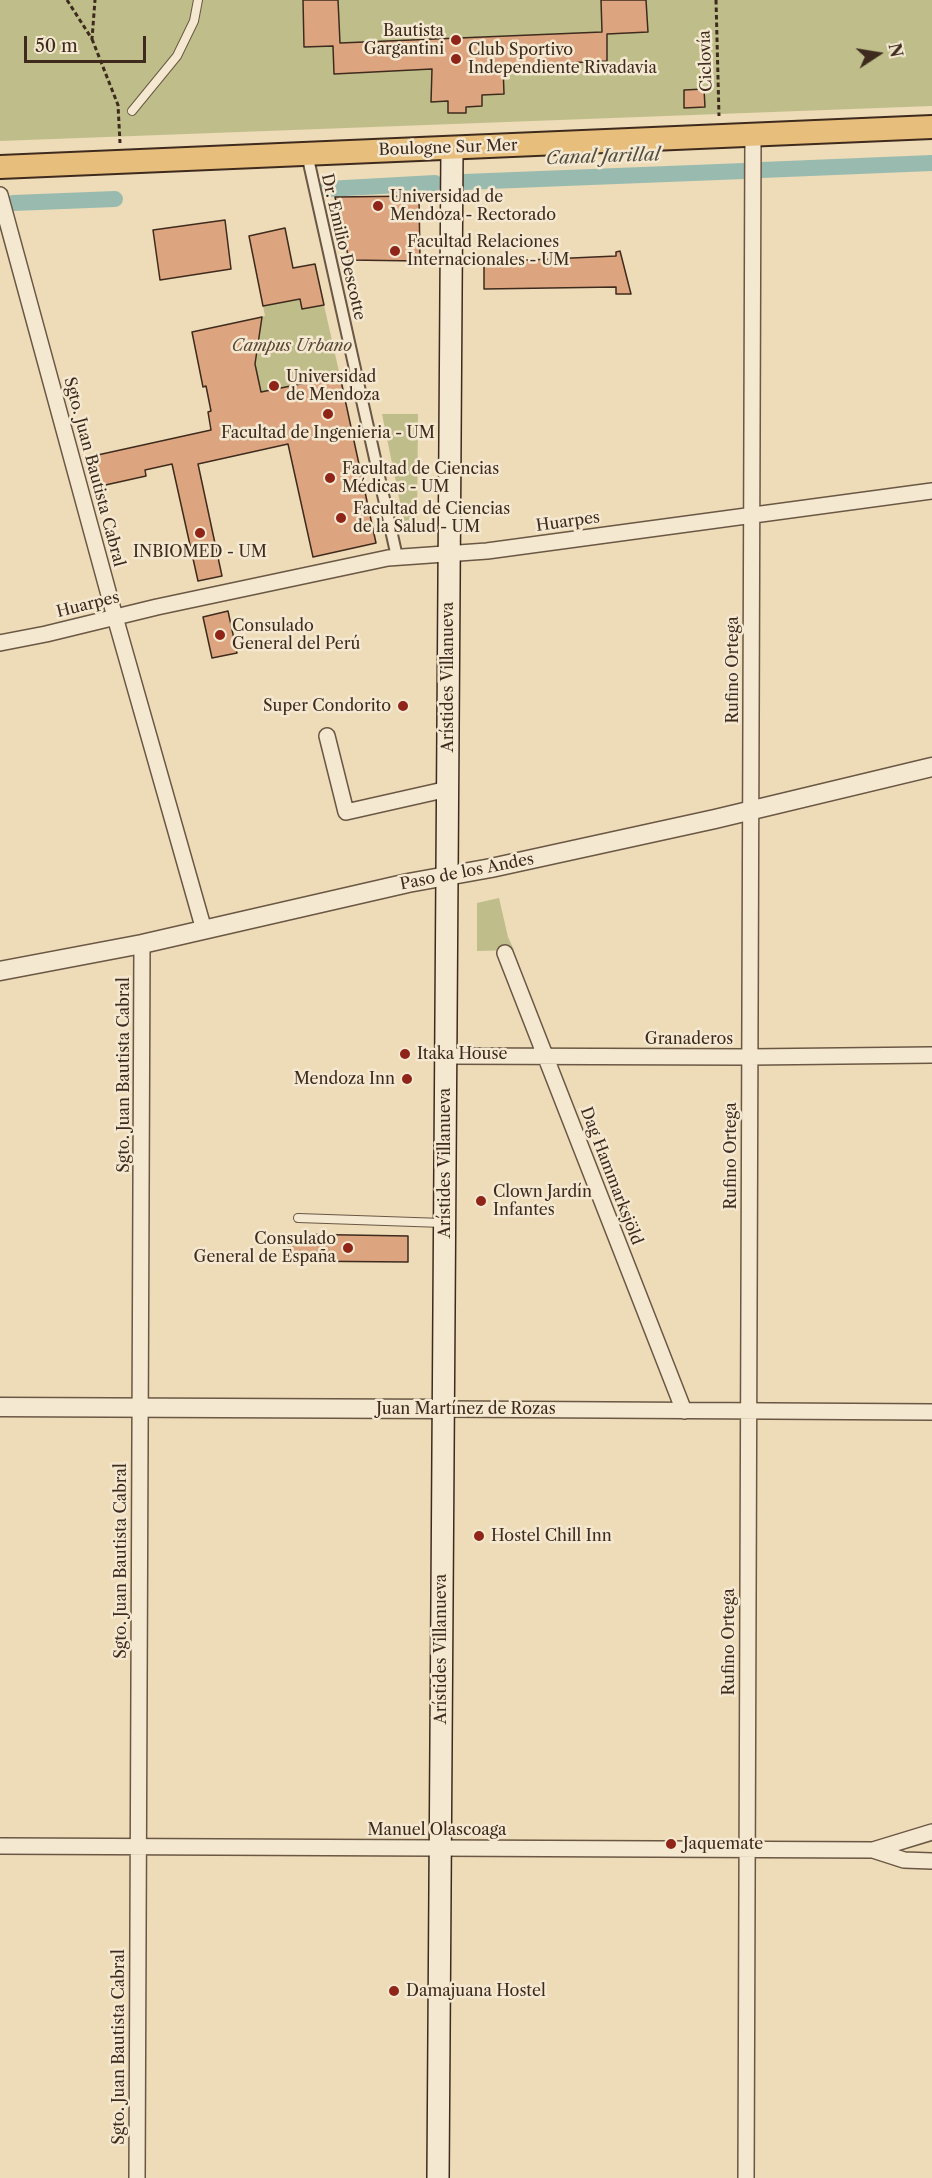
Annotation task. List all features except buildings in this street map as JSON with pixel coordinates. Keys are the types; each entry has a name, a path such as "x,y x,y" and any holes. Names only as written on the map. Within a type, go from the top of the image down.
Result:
{"main road":[{"name":"Boulogne Sur Mer","path":"0,167 932,127"},
{"name":"Arístides Villanueva","path":"438,2178 452,148"}],"street":[{"name":"Rufino Ortega","path":"746,2178 753,134"},
{"name":"Dr. Emilio Descotte","path":"307,154 397,557"},
{"name":"Sgto. Juan Bautista Cabral","path":"0,195 115,617 204,930"},
{"name":"Huarpes","path":"0,643 397,557 487,550 932,491"},
{"path":"327,736 346,812 448,789"},
{"name":"Paso de los Andes","path":"0,971 142,944 408,883 751,811 932,767"},
{"name":"Sgto. Juan Bautista Cabral","path":"137,2178 142,944"},
{"name":"Dag Hammarksjöld","path":"505,953 684,1411"},
{"name":"Granaderos","path":"446,1056 932,1055"},
{"name":"Juan Martínez de Rozas","path":"0,1407 932,1412"},
{"name":"Manuel Olascoaga","path":"0,1846 873,1850 932,1832"},
{"name":"Manuel Olascoaga","path":"873,1850 904,1860 932,1861"}],"lane":[{"path":"132,111 177,56 194,21 198,0"},
{"path":"298,1218 445,1223"}],"path":[{"path":"67,0 92,39 118,105 120,147"},
{"path":"92,39 95,0"},
{"name":"Ciclovía","path":"716,0 720,121"}],"green space":[{"path":"0,0 932,0 932,106 0,141"},
{"name":"Campus Urbano","path":"300,299 302,309 324,305 340,376 261,392 246,320 265,316 263,306"},
{"path":"382,414 418,414 417,525 405,527"},
{"path":"499,898 508,937 514,950 477,951 477,903"}],"waterway":[{"name":"Canal Jarillal","path":"762,170 932,163"},
{"name":"Canal Jarillal","path":"464,182 744,171"},
{"name":"Canal Jarillal","path":"327,189 435,183"},
{"name":"Canal Jarillal","path":"13,203 115,199"}],"place":[{"name":"Bautista Gargantini","path":"456,40"},
{"name":"Club Sportivo Independiente Rivadavia","path":"456,59"},
{"name":"Universidad de Mendoza - Rectorado","path":"378,206"},
{"name":"Facultad Relaciones Internacionales - UM","path":"395,251"},
{"name":"Universidad de Mendoza","path":"274,386"},
{"name":"Facultad de Ingenieria - UM","path":"328,414"},
{"name":"Facultad de Ciencias Médicas - UM","path":"330,478"},
{"name":"Facultad de Ciencias de la Salud - UM","path":"341,518"},
{"name":"INBIOMED - UM","path":"200,533"},
{"name":"Consulado General del Perú","path":"220,635"},
{"name":"Super Condorito","path":"403,706"},
{"name":"Itaka House","path":"405,1054"},
{"name":"Mendoza Inn","path":"407,1079"},
{"name":"Clown Jardín Infantes","path":"481,1201"},
{"name":"Consulado General de España","path":"348,1248"},
{"name":"Hostel Chill Inn","path":"479,1536"},
{"name":"Jaquemate","path":"671,1844"},
{"name":"Damajuana Hostel","path":"394,1991"}]}
